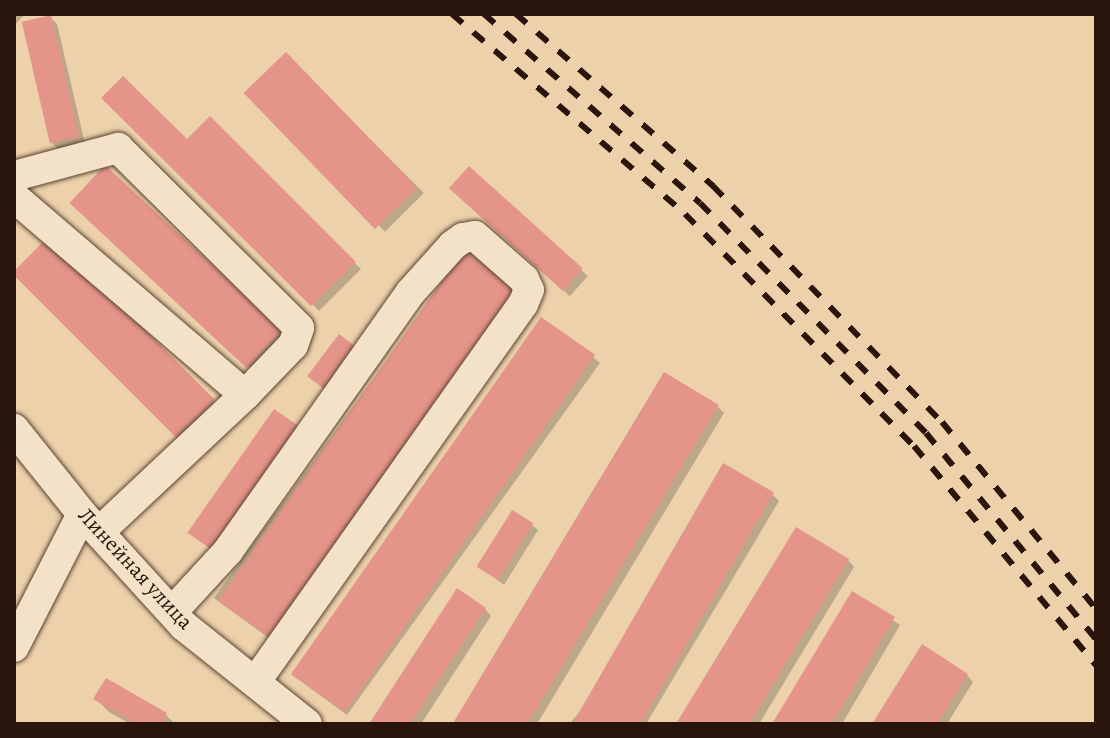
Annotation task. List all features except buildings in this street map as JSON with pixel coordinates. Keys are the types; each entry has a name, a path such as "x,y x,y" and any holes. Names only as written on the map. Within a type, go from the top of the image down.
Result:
{"street":[{"path":"14,176 118,148 288,313 299,328 293,345 245,395 90,523 14,647"},
{"path":"14,197 245,395"},
{"path":"172,612 228,551 410,293 453,245 463,238 475,236 524,279 529,290 523,304 255,682"},
{"name":"Линейная улица","path":"14,429 90,523 172,612 307,724"}],"railway":[{"path":"452,14 685,214 914,446 1096,665"},
{"path":"484,14 700,203 926,433 1096,639"},
{"path":"516,14 713,186 942,422 1096,609"}]}
